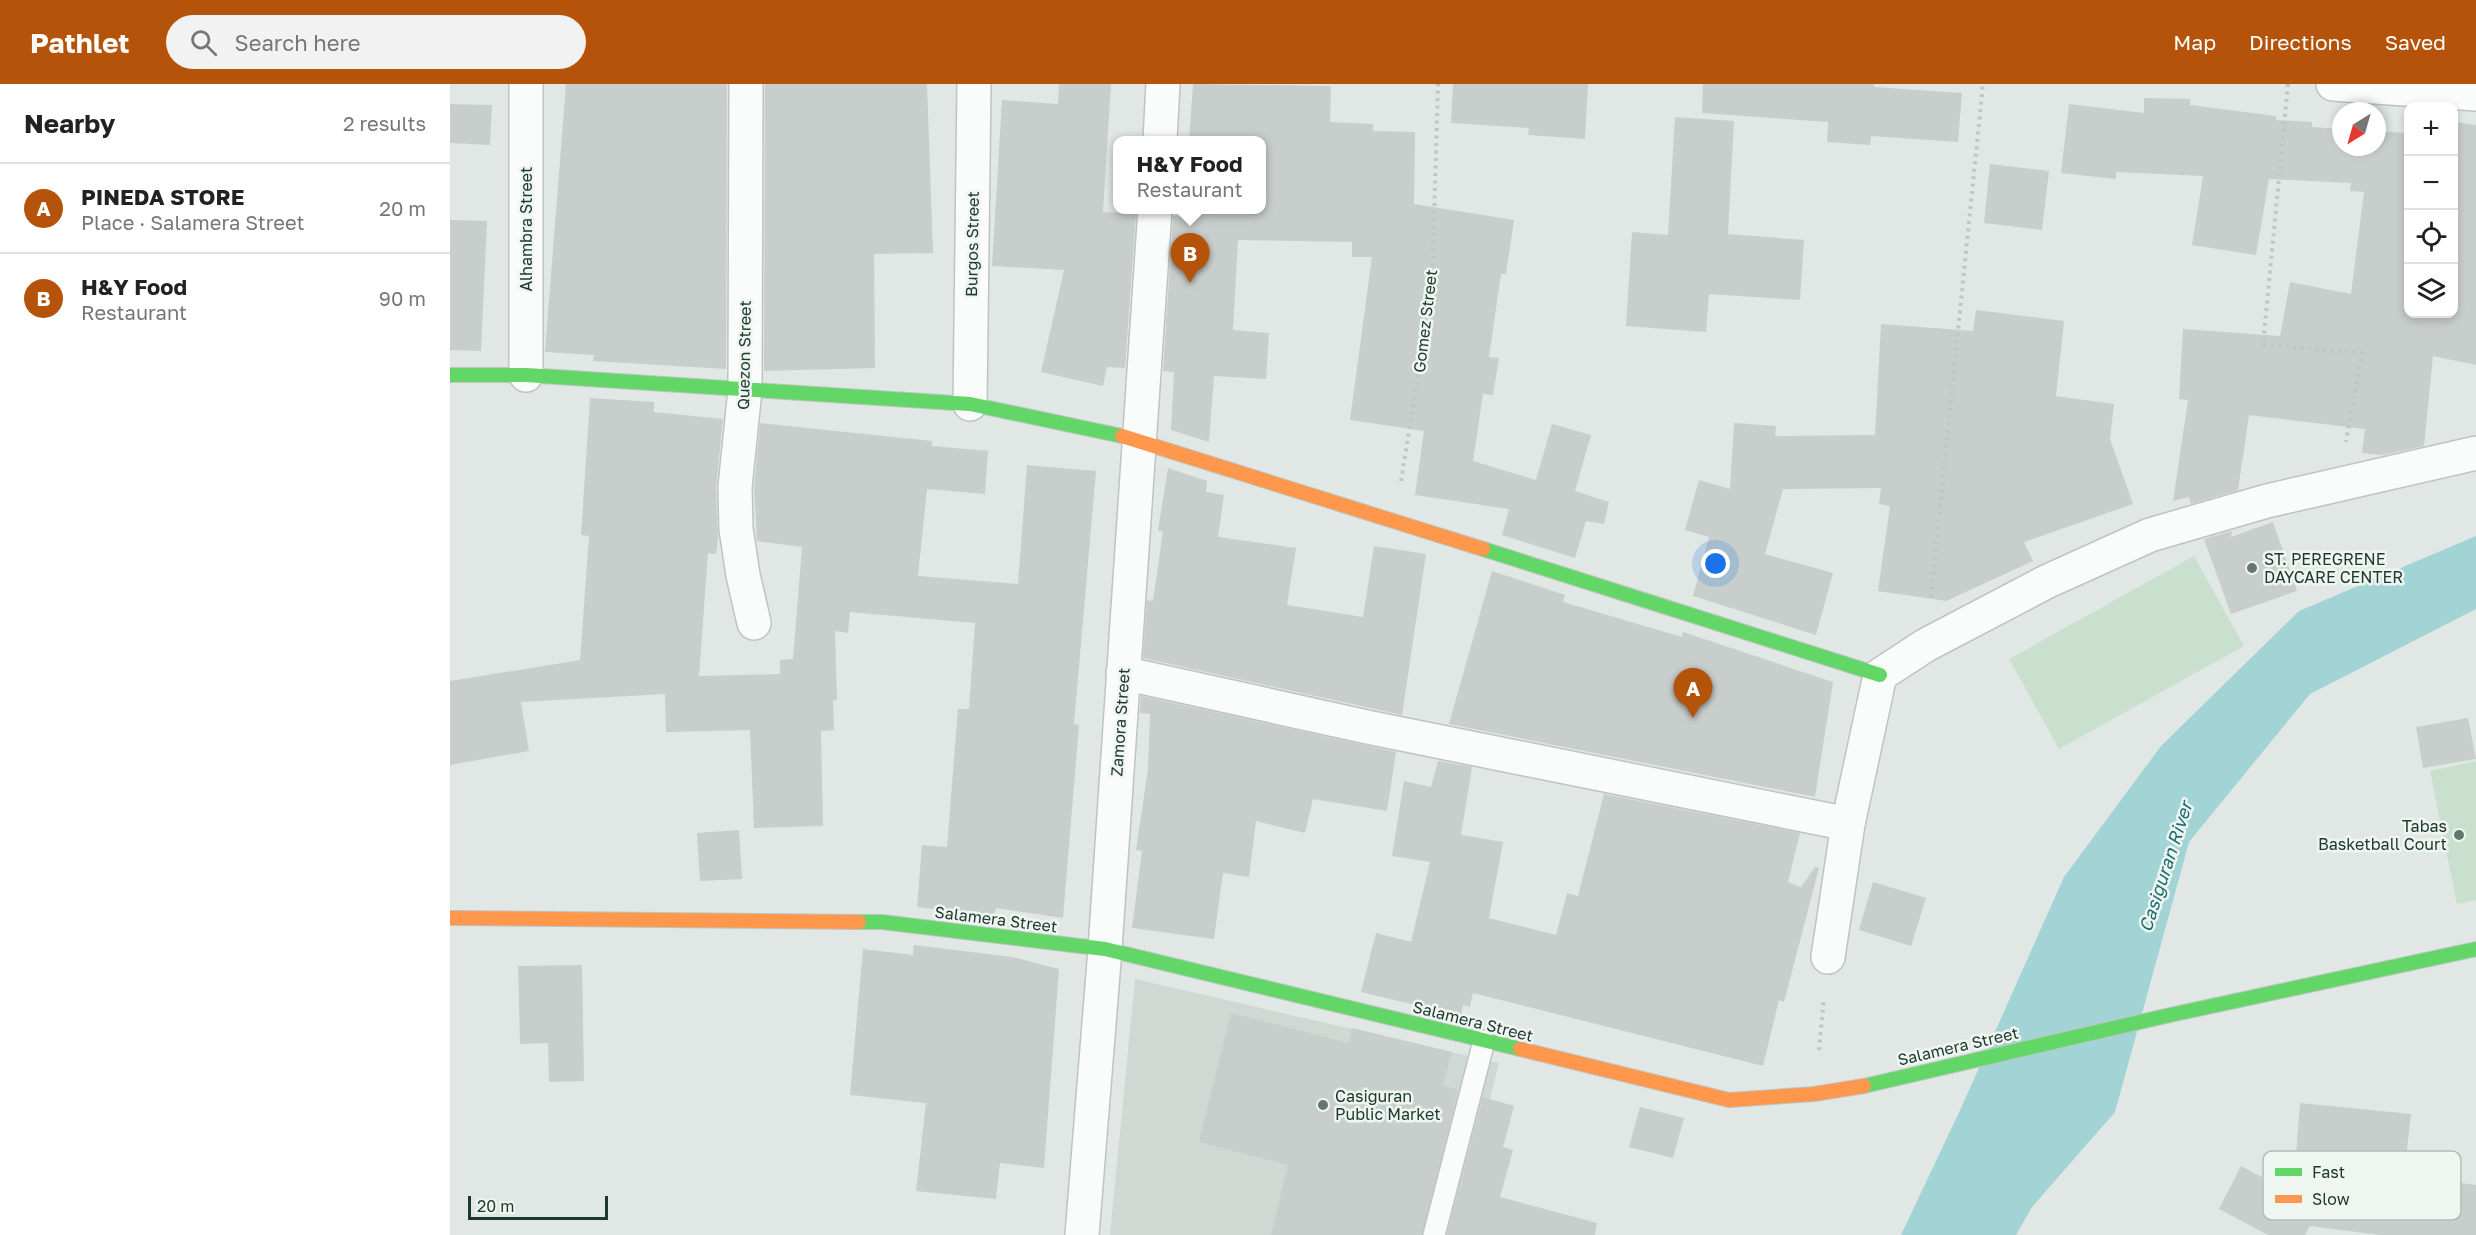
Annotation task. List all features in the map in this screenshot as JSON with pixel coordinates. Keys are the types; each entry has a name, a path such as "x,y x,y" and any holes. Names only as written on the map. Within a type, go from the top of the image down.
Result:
{"street":[{"name":"Alhambra Street","path":"526,84 526,375"},
{"name":"Quezon Street","path":"746,84 745,390 735,487 736,529 754,623"},
{"name":"Burgos Street","path":"970,404 974,84"},
{"path":"1160,136 1163,84"},
{"path":"2333,84 2476,94"},
{"name":"Zamora Street","path":"1082,1235 1105,949 1155,214"},
{"path":"450,375 526,375 970,404 1141,440 1880,675"},
{"path":"1828,957 1848,825 1880,675 1926,645 2046,582 2150,534 2267,501 2476,453"},
{"path":"1123,672 1368,727 1848,825"},
{"name":"Salamera Street","path":"450,918 882,922 1105,949 1729,1100 1766,1100 1901,1077 2215,1003 2476,949"}],"lane":[{"path":"1434,1235 1484,1041"}],"path":[{"name":"Gomez Street","path":"1394,520 1432,289 1438,84"},
{"path":"1926,645 1983,84"},
{"path":"2288,84 2263,345 2362,353 2339,484"},
{"path":"1815,1093 1828,957"}],"shaded area":[{"path":"1135,979 1499,1063 1455,1235 1110,1235"}],"green space":[{"path":"2194,556 2244,646 2059,749 2009,659"},
{"name":"Tabas Basketball Court","path":"2476,761 2476,900 2457,904 2430,771"}],"water":[{"name":"Casiguran River","path":"2476,536 2476,609 2310,694 2189,842 2115,1112 2032,1207 2016,1235 1901,1235 1962,1106 2064,877 2161,746 2299,611"}],"building":[{"path":"566,84 727,84 726,369 593,361 594,355 545,352"},
{"path":"765,84 927,84 933,253 874,254 875,368 764,371"},
{"path":"1059,84 1111,84 1103,212 1136,214 1125,368 1107,367 1103,386 1041,372 1064,270 992,266 1002,100 1058,104"},
{"path":"1193,84 1331,86 1330,122 1373,124 1373,131 1415,132 1414,204 1514,220 1506,274 1501,274 1489,357 1499,358 1493,395 1483,394 1473,461 1536,480 1552,424 1591,435 1575,491 1609,502 1604,524 1586,521 1575,558 1502,535 1509,509 1415,495 1424,431 1350,420 1372,257 1352,257 1352,242 1238,240 1233,330 1269,333 1266,379 1214,376 1209,442 1171,430 1174,372 1163,371 1173,216 1266,214 1266,136 1189,136"},
{"path":"1453,84 1588,84 1585,139 1528,135 1529,128 1451,123"},
{"path":"1703,84 1874,84 1874,87 1962,93 1958,142 1871,136 1870,145 1827,142 1828,122 1702,113"},
{"path":"2144,98 2190,99 2190,105 2276,116 2276,120 2312,122 2312,127 2332,128 2332,156 2386,156 2386,132 2404,133 2404,318 2458,318 2458,123 2476,125 2476,365 2433,356 2424,446 2383,455 2362,453 2365,429 2249,415 2238,490 2191,504 2189,497 2173,501 2188,400 2179,399 2183,329 2280,336 2290,282 2351,294 2364,192 2350,191 2351,183 2269,179 2256,255 2192,245 2203,176 2116,172 2116,179 2061,173 2069,104 2144,113"},
{"path":"450,104 492,105 490,145 450,143"},
{"path":"1675,117 1734,121 1728,234 1804,240 1800,300 1709,294 1706,332 1626,326 1632,232 1668,235"},
{"path":"1990,164 2049,171 2042,230 1984,223"},
{"path":"450,220 487,221 481,351 450,350"},
{"path":"1976,310 2064,321 2056,396 2114,404 2110,439 2133,504 2024,542 2033,561 1946,601 1878,591 1890,506 1879,504 1881,488 1783,489 1765,554 1833,573 1816,635 1693,596 1709,537 1685,530 1699,480 1730,489 1734,423 1776,426 1775,436 1875,435 1881,324 1973,331"},
{"path":"590,398 654,402 654,412 723,419 716,487 718,537 716,554 708,553 699,676 780,674 780,660 793,659 802,547 757,541 754,488 760,423 932,441 932,446 988,451 985,494 927,489 918,576 1018,584 1027,465 1096,471 1074,724 1079,725 1063,918 996,908 994,917 917,907 922,845 947,847 958,709 969,709 975,623 850,612 848,633 835,631 837,700 833,700 834,730 821,731 823,826 754,828 750,730 666,732 665,694 521,702 529,751 450,765 450,681 580,660 589,536 581,535"},
{"path":"1168,468 1207,481 1206,492 1224,495 1218,537 1296,548 1287,605 1363,617 1374,546 1426,554 1402,715 1143,658 1147,600 1153,601 1163,531 1158,531"},
{"name":"ST. PEREGRENE DAYCARE CENTER","path":"2273,522 2297,591 2231,614 2204,539 2232,531 2231,537"},
{"path":"1492,571 1565,595 1563,602 1682,637 1683,632 1833,682 1815,797 1449,724"},
{"path":"1141,696 1396,752 1387,811 1313,799 1305,833 1256,821 1249,877 1223,873 1214,939 1132,928 1142,851 1136,850 1148,769 1150,714 1140,713"},
{"path":"2468,718 2476,759 2423,768 2416,727"},
{"path":"1438,761 1472,767 1461,835 1503,842 1489,918 1556,935 1567,893 1578,896 1604,794 1800,833 1788,882 1801,887 1815,867 1819,868 1784,1002 1779,1000 1763,1066 1473,993 1470,1007 1463,1005 1461,1016 1361,992 1376,933 1411,942 1430,862 1392,856 1404,781 1431,787"},
{"path":"739,830 742,879 700,881 697,833"},
{"path":"1873,882 1926,898 1911,946 1859,930"},
{"path":"914,945 1012,957 1059,969 1044,1168 1000,1163 996,1199 916,1191 926,1103 850,1095 863,949 913,955"},
{"path":"582,965 584,1081 549,1082 548,1043 520,1044 518,966"},
{"name":"Casiguran Public Market","path":"1231,1013 1349,1043 1352,1028 1452,1052 1443,1085 1458,1090 1422,1235 1271,1235 1288,1165 1199,1142"},
{"path":"1483,1097 1514,1106 1503,1147 1513,1150 1500,1197 1597,1223 1595,1235 1447,1235"},
{"path":"2300,1103 2411,1114 2407,1151 2296,1151"},
{"path":"1640,1107 1684,1118 1673,1158 1629,1147"},
{"path":"2241,1166 2263,1178 2263,1220 2461,1220 2461,1183 2476,1185 2476,1235 2380,1235 2310,1226 2305,1235 2268,1235 2219,1209"}],"traffic: fast":[{"path":"450,375 526,375 970,404 1122,436"},
{"path":"1483,549 1880,675"},
{"path":"859,922 882,922 1105,949 1520,1049"},
{"path":"1864,1086 2170,1015 2476,949"}],"traffic: slow":[{"path":"1122,436 1483,549"},
{"path":"450,918 859,922"},
{"path":"1520,1049 1729,1100 1814,1094 1864,1086"}],"place":[{"name":"H&Y Food","path":"1190,283"},
{"name":"ST. PEREGRENE DAYCARE CENTER","path":"2252,568"},
{"name":"PINEDA STORE","path":"1693,718"},
{"name":"Tabas Basketball Court","path":"2459,835"},
{"name":"Casiguran Public Market","path":"1323,1105"}]}
